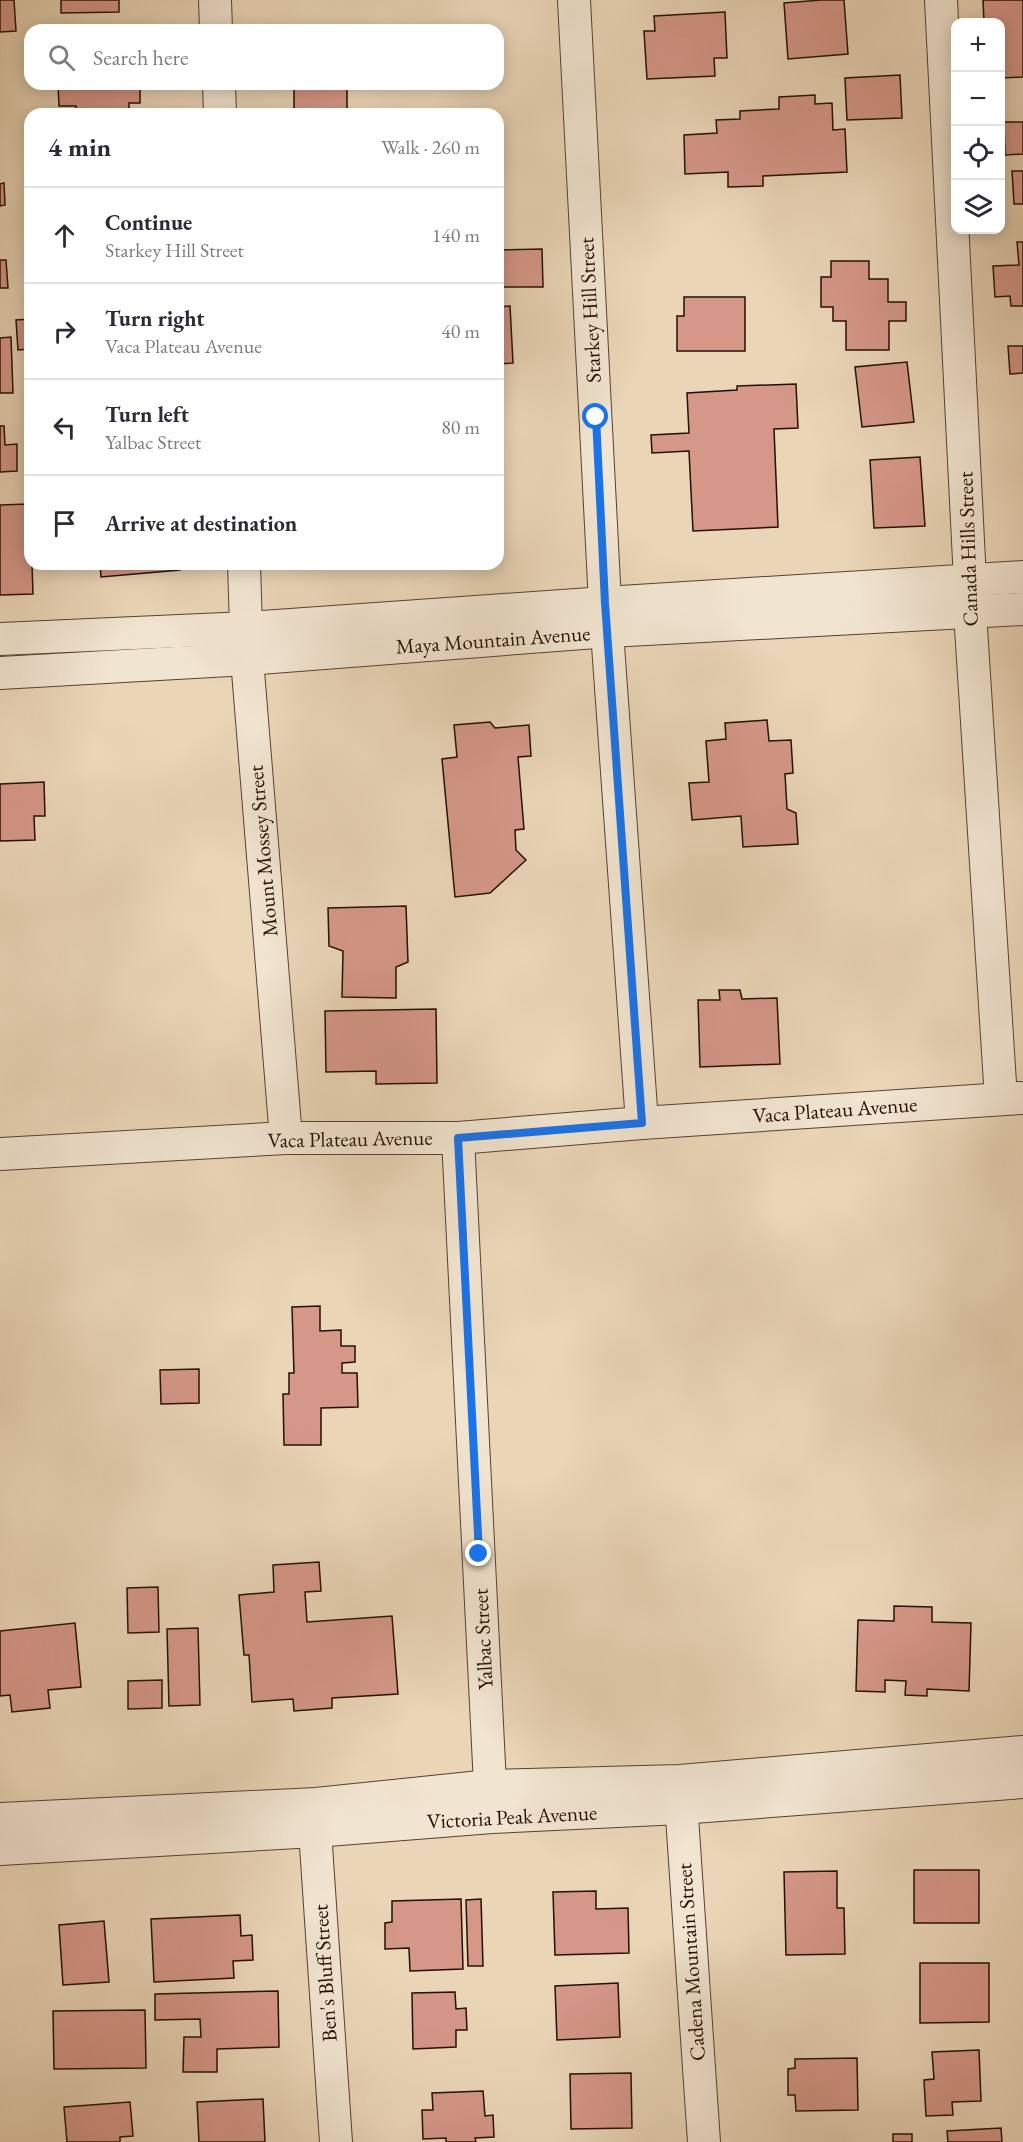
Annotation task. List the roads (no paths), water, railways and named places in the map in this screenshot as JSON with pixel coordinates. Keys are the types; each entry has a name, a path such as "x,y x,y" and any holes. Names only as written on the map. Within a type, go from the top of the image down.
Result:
{"street":[{"path":"215,0 216,24"},
{"name":"Starkey Hill Street","path":"574,0 607,617 642,1123"},
{"name":"Canada Hills Street","path":"941,0 970,597 1012,1098"},
{"path":"219,90 220,108"},
{"name":"Mount Mossey Street","path":"244,570 247,643 286,1138"},
{"name":"Maya Mountain Avenue","path":"970,597 1023,577"},
{"name":"Maya Mountain Avenue","path":"0,673 247,643 607,617 970,597 1023,609"},
{"name":"Maya Mountain Avenue","path":"0,639 247,643"},
{"name":"Vaca Plateau Avenue","path":"0,1154 286,1138 458,1138 1012,1098"},
{"name":"Yalbac Street","path":"458,1138 492,1817"},
{"path":"0,1819 315,1818 490,1786 680,1795 1023,1752"},
{"name":"Victoria Peak Avenue","path":"0,1849 315,1818 492,1817 680,1795 1023,1782"},
{"name":"Cadena Mountain Street","path":"680,1795 704,2142"},
{"name":"Ben's Bluff Street","path":"315,1818 336,2142"}]}
